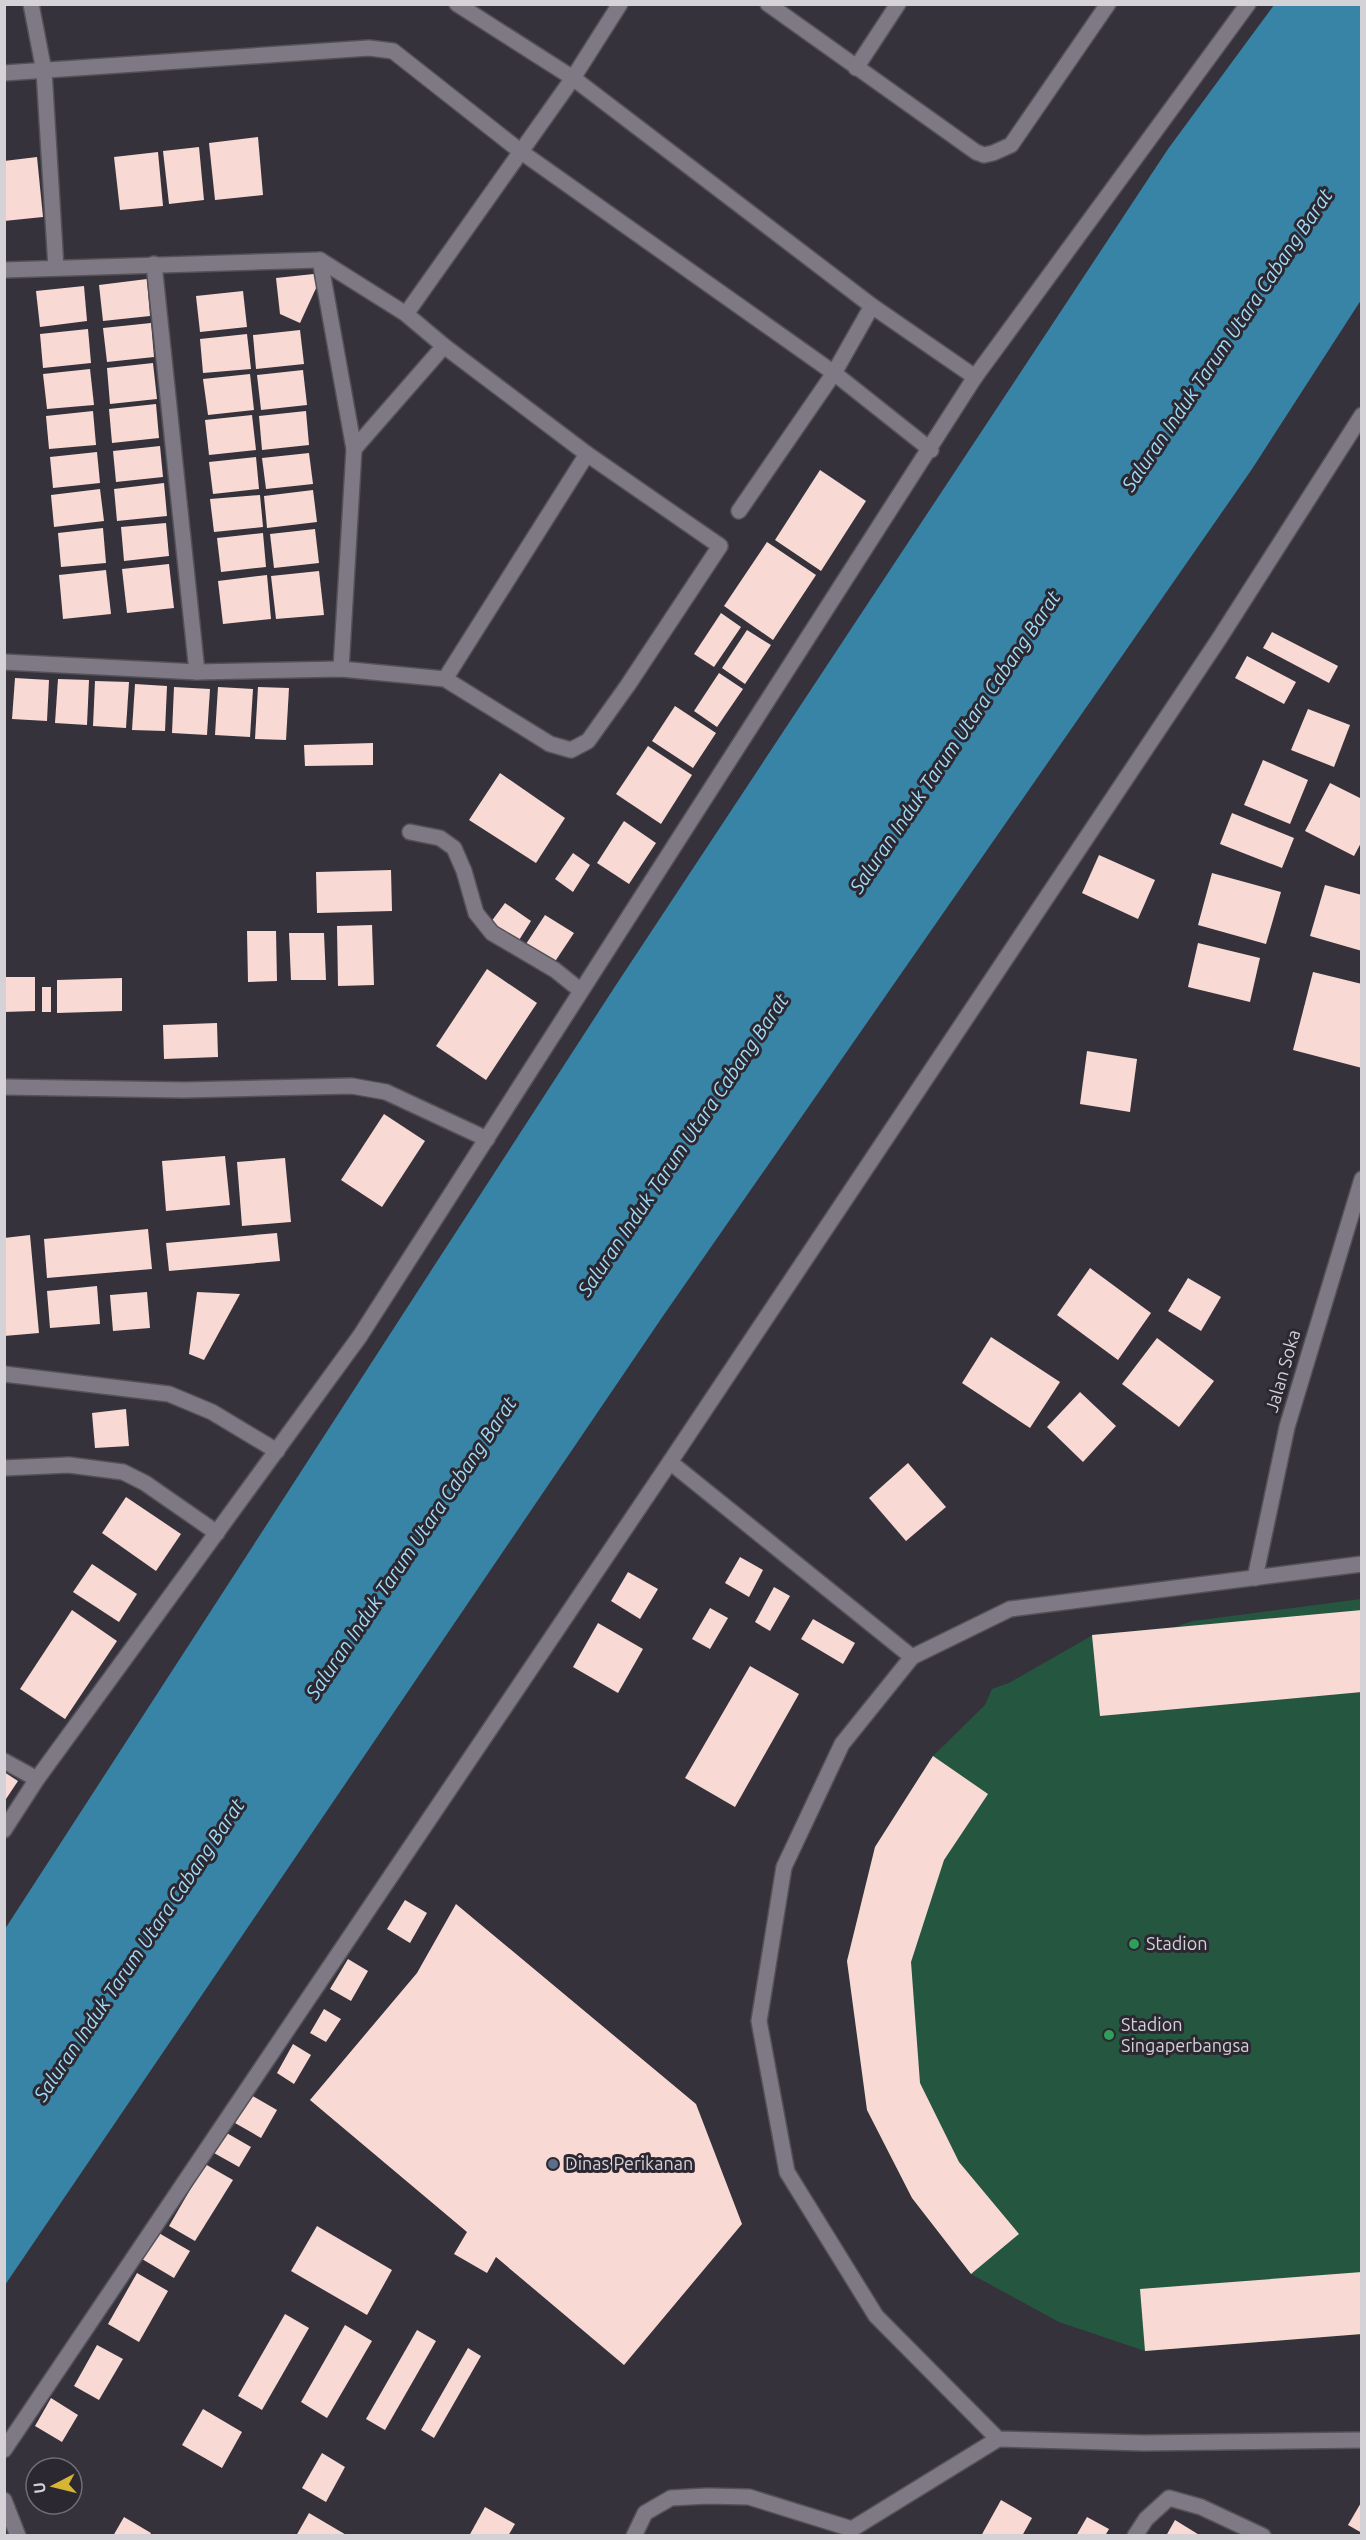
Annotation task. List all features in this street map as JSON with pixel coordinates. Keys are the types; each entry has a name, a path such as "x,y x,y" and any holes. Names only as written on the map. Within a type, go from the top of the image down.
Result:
{"street":[{"path":"31,4 44,71 56,268"},
{"path":"458,4 573,78 872,306 975,377"},
{"path":"406,314 573,78 620,4"},
{"path":"768,4 976,152 984,155 1011,145 1108,4"},
{"path":"856,68 898,4"},
{"path":"4,1830 37,1779 360,1336 580,990 931,450 975,377 1248,4"},
{"path":"4,73 369,48 393,51 520,151 834,373 931,450"},
{"path":"4,270 320,260 406,314 444,346 587,454 720,546 628,686 588,741 571,750 550,744 445,679 341,669 197,672 5,659"},
{"path":"320,260 354,449 341,669"},
{"path":"154,264 197,672"},
{"path":"738,511 834,373 872,306"},
{"path":"354,449 444,346"},
{"path":"4,2450 670,1461 1219,639 1362,415"},
{"path":"445,679 587,454"},
{"path":"410,832 440,838 454,848 464,871 476,913 492,933 555,970 580,990"},
{"path":"4,1088 184,1090 352,1086 386,1092 487,1139"},
{"name":"Jalan Soka","path":"1255,1578 1287,1427 1362,1179"},
{"path":"4,1374 169,1394 212,1412 277,1451"},
{"path":"670,1461 912,1657"},
{"path":"4,1468 69,1465 123,1472 145,1483 217,1533"},
{"path":"998,2439 876,2316 787,2172 759,2021 784,1867 842,1744 912,1657 1011,1609 1362,1564"},
{"path":"4,1761 37,1779"},
{"path":"634,2535 645,2513 671,2498 707,2496 749,2497 851,2532 998,2439 1144,2444 1362,2440"},
{"path":"1135,2535 1146,2519 1169,2498 1201,2507 1263,2535"},
{"path":"4,2500 18,2535"}],"green space":[{"name":"Stadion Singaperbangsa","path":"1361,1599 1361,2334 1145,2351 1059,2322 971,2274 912,2198 867,2110 847,1961 875,1847 933,1756 985,1705 992,1689 1009,1683 1093,1635 1175,1627 1193,1621"}],"water":[{"name":"Saluran Induk Tarum Utara Cabang Barat","path":"1274,5 1361,5 1361,300 1252,469 663,1316 5,2285 5,1929 614,988 1168,149"}],"building":[{"path":"258,137 263,195 215,200 209,143"},
{"path":"199,147 204,200 169,204 163,151"},
{"path":"158,152 163,206 120,210 114,157"},
{"path":"37,157 43,217 4,221 4,161"},
{"path":"323,273 300,323 280,314 276,278"},
{"path":"147,279 150,316 103,321 99,285"},
{"path":"84,286 87,321 40,327 36,291"},
{"path":"243,291 247,327 200,332 196,296"},
{"path":"151,323 154,357 107,362 103,328"},
{"path":"88,329 91,363 43,368 40,334"},
{"path":"300,330 304,364 256,369 253,335"},
{"path":"247,334 251,369 203,373 200,339"},
{"path":"153,363 157,399 110,404 107,368"},
{"path":"90,369 94,405 47,409 43,374"},
{"path":"303,370 307,405 261,410 257,375"},
{"path":"250,374 254,410 208,415 203,379"},
{"path":"156,404 159,438 112,443 109,409"},
{"path":"93,411 96,445 49,449 46,416"},
{"path":"306,411 309,445 262,450 259,416"},
{"path":"252,415 256,450 209,455 205,420"},
{"path":"160,446 163,477 116,482 113,451"},
{"path":"97,452 100,483 53,488 50,457"},
{"path":"309,453 313,484 266,489 262,458"},
{"path":"256,457 259,489 213,494 209,462"},
{"path":"820,470 866,501 821,571 775,540"},
{"path":"164,483 167,516 117,521 114,489"},
{"path":"100,489 104,521 54,527 51,495"},
{"path":"313,490 317,522 267,528 264,496"},
{"path":"260,495 263,527 214,532 210,499"},
{"path":"166,523 169,556 124,561 121,527"},
{"path":"103,528 106,563 61,567 58,533"},
{"path":"315,529 319,563 274,568 270,534"},
{"path":"263,533 266,567 221,572 217,538"},
{"path":"767,542 816,575 773,640 724,606"},
{"path":"169,564 174,608 127,613 122,569"},
{"path":"106,570 111,614 63,619 59,575"},
{"path":"319,571 324,615 276,619 271,576"},
{"path":"267,575 271,619 223,624 218,581"},
{"path":"721,613 741,627 714,667 694,654"},
{"path":"747,630 771,645 745,684 722,668"},
{"path":"1272,632 1338,666 1329,683 1263,648"},
{"path":"1247,656 1296,682 1284,704 1235,678"},
{"path":"719,673 743,689 717,727 694,711"},
{"path":"15,678 49,680 47,721 12,719"},
{"path":"58,679 89,680 87,725 55,723"},
{"path":"95,681 129,682 126,728 93,726"},
{"path":"135,684 167,686 165,731 132,730"},
{"path":"174,687 210,689 207,735 172,733"},
{"path":"218,687 253,689 250,737 215,735"},
{"path":"258,687 289,688 286,740 255,739"},
{"path":"675,706 716,733 693,768 652,741"},
{"path":"1308,709 1350,725 1334,767 1291,750"},
{"path":"373,743 373,765 305,766 304,745"},
{"path":"648,746 692,775 661,824 616,794"},
{"path":"1263,760 1308,780 1290,824 1244,805"},
{"path":"500,773 565,818 536,863 469,820"},
{"path":"1330,783 1362,799 1362,841 1354,856 1305,831"},
{"path":"1232,813 1294,838 1282,868 1220,844"},
{"path":"624,821 656,843 629,884 597,863"},
{"path":"573,853 590,865 573,892 555,879"},
{"path":"1099,855 1155,880 1138,919 1082,893"},
{"path":"391,870 392,911 317,913 316,872"},
{"path":"1212,873 1281,892 1266,944 1198,925"},
{"path":"1325,885 1362,895 1362,951 1310,936"},
{"path":"505,903 531,921 516,945 488,926"},
{"path":"545,915 574,933 554,963 526,944"},
{"path":"372,925 374,985 338,986 337,926"},
{"path":"247,931 276,931 277,981 248,982"},
{"path":"289,933 324,933 326,980 291,980"},
{"path":"1198,943 1260,958 1250,1002 1188,987"},
{"path":"487,969 537,1003 486,1080 436,1046"},
{"path":"1313,972 1362,984 1362,1068 1293,1050"},
{"path":"4,977 35,977 35,1011 4,1012"},
{"path":"122,978 122,1011 57,1013 57,980"},
{"path":"42,987 51,987 51,1012 42,1012"},
{"path":"217,1023 218,1057 164,1059 163,1025"},
{"path":"1087,1051 1137,1059 1130,1112 1080,1104"},
{"path":"384,1114 425,1141 382,1207 341,1180"},
{"path":"225,1156 230,1205 166,1211 162,1161"},
{"path":"285,1158 291,1222 242,1226 237,1162"},
{"path":"148,1229 152,1269 47,1278 44,1239"},
{"path":"277,1233 280,1261 169,1271 166,1243"},
{"path":"30,1235 39,1333 4,1336 4,1238"},
{"path":"1090,1268 1151,1313 1118,1360 1057,1315"},
{"path":"1188,1278 1221,1297 1201,1331 1168,1311"},
{"path":"97,1286 100,1324 50,1328 47,1291"},
{"path":"147,1292 150,1328 113,1331 110,1295"},
{"path":"197,1292 240,1294 204,1360 189,1354"},
{"path":"991,1337 1060,1382 1030,1428 962,1383"},
{"path":"1157,1338 1214,1381 1179,1427 1122,1384"},
{"path":"1080,1392 1116,1426 1083,1462 1047,1427"},
{"path":"126,1409 129,1446 95,1448 92,1413"},
{"path":"908,1463 946,1507 906,1541 869,1498"},
{"path":"126,1497 181,1534 156,1571 102,1533"},
{"path":"740,1557 763,1570 749,1597 725,1583"},
{"path":"92,1564 137,1594 119,1622 73,1592"},
{"path":"628,1572 658,1589 640,1619 611,1601"},
{"path":"774,1587 790,1596 770,1631 755,1622"},
{"path":"710,1608 728,1618 710,1649 692,1639"},
{"path":"72,1610 117,1641 65,1719 20,1689"},
{"path":"1362,1610 1362,1692 1100,1716 1092,1635"},
{"path":"813,1619 855,1643 843,1664 801,1639"},
{"path":"598,1623 643,1649 618,1693 573,1667"},
{"path":"750,1666 799,1694 735,1807 685,1778"},
{"path":"933,1756 988,1794 944,1860 911,1962 920,2083 959,2162 1019,2234 971,2274 912,2198 867,2110 847,1961 875,1847"},
{"path":"4,1772 18,1781 4,1802"},
{"path":"405,1900 427,1913 410,1943 387,1929"},
{"name":"Dinas Perikanan","path":"456,1904 696,2104 742,2224 624,2365 496,2257 487,2273 454,2254 467,2232 310,2100 417,1973"},
{"path":"348,1959 368,1971 351,2001 330,1989"},
{"path":"324,2009 341,2019 326,2042 310,2033"},
{"path":"293,2044 311,2055 294,2084 277,2073"},
{"path":"251,2095 277,2110 261,2138 235,2123"},
{"path":"225,2132 251,2147 239,2167 214,2153"},
{"path":"205,2164 233,2180 195,2241 169,2226"},
{"path":"317,2226 392,2270 367,2315 291,2271"},
{"path":"157,2232 190,2251 174,2278 142,2259"},
{"path":"1362,2272 1362,2334 1145,2351 1140,2289"},
{"path":"137,2273 168,2291 139,2342 108,2324"},
{"path":"285,2314 309,2328 262,2410 238,2396"},
{"path":"345,2325 372,2341 327,2418 301,2402"},
{"path":"417,2330 436,2341 385,2430 366,2419"},
{"path":"97,2345 123,2359 99,2400 74,2386"},
{"path":"468,2348 481,2356 434,2438 421,2430"},
{"path":"51,2398 78,2415 62,2442 35,2426"},
{"path":"203,2409 242,2432 222,2468 182,2445"},
{"path":"322,2453 345,2467 326,2502 302,2488"},
{"path":"1001,2500 1032,2518 1022,2536 981,2536"},
{"path":"1362,2501 1362,2533 1348,2525"},
{"path":"485,2507 515,2524 508,2536 469,2536"},
{"path":"309,2513 348,2536 296,2536"},
{"path":"124,2517 151,2533 149,2536 113,2536"},
{"path":"1087,2517 1109,2529 1105,2536 1076,2536"},
{"path":"1175,2520 1201,2536 1166,2536"}],"place":[{"name":"Stadion","path":"1134,1944"},
{"name":"Stadion Singaperbangsa","path":"1109,2035"},
{"name":"Dinas Perikanan","path":"553,2164"}]}
